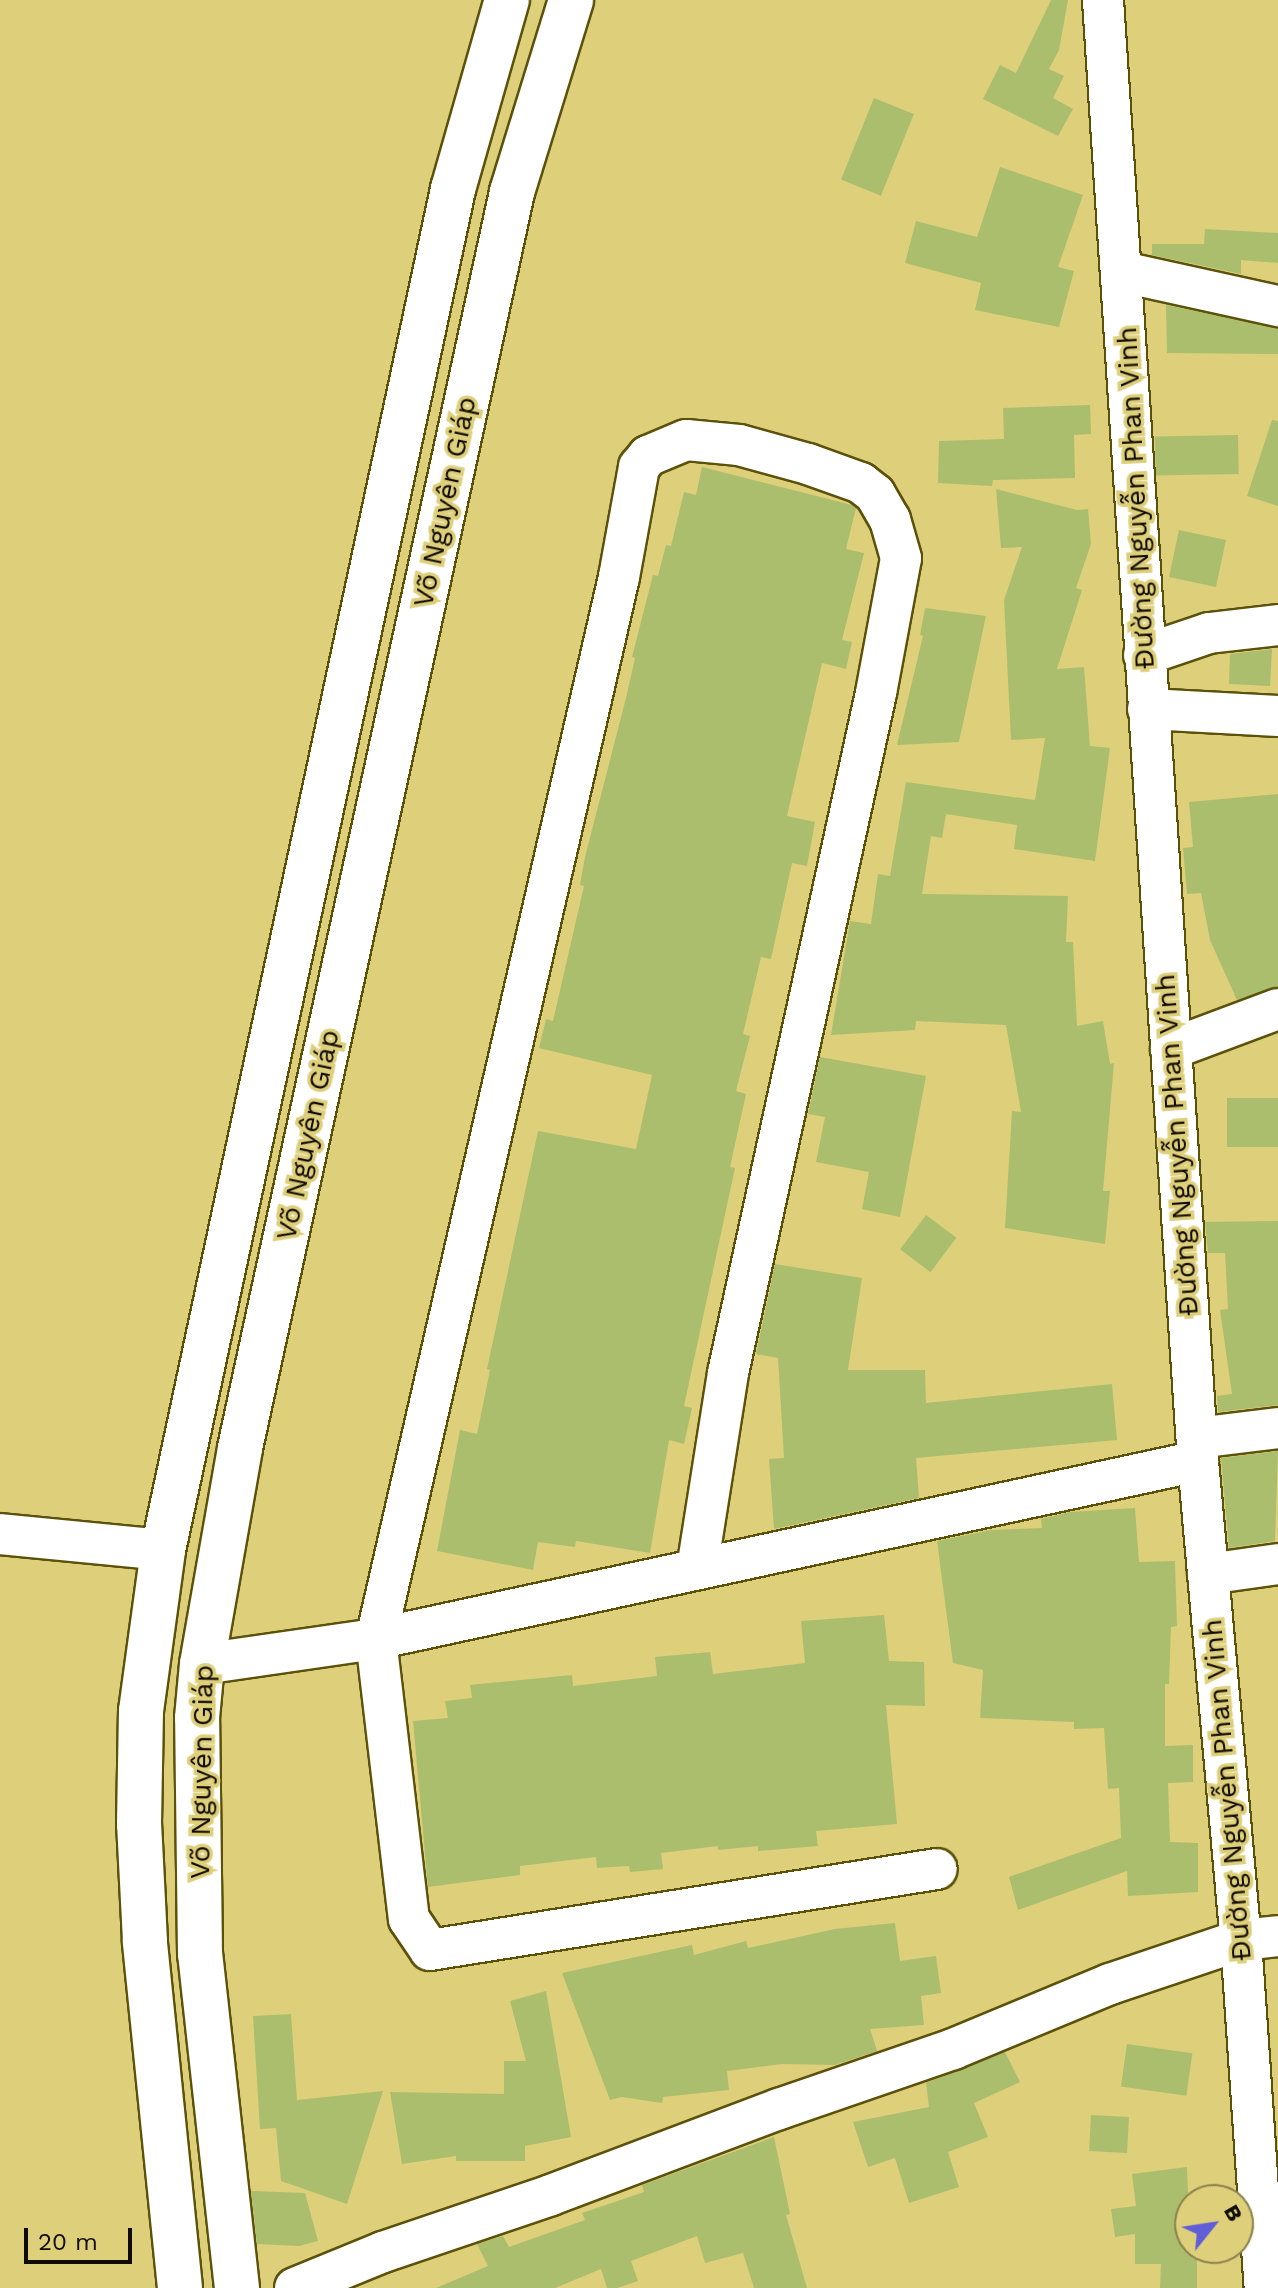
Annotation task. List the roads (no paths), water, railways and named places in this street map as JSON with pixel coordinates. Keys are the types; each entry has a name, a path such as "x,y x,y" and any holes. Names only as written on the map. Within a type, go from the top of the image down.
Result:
{"main road":[{"name":"Võ Nguyên Giáp","path":"180,2288 144,1927 139,1824 141,1711 147,1658 163,1550 453,189 507,0"},
{"name":"Võ Nguyên Giáp","path":"237,2288 200,1954 197,1718 202,1664 240,1448 512,192 571,0"},
{"path":"147,1658 202,1664"}],"street":[{"name":"Đường Nguyễn Phan Vinh","path":"1103,0 1123,272 1144,655 1208,1574 1260,1938 1265,2288"},
{"path":"1123,272 1278,306"},
{"path":"697,1569 728,1373 876,693 901,558 890,520 875,494 861,483 739,445 686,440 648,456 639,467 616,592 376,1639 409,1919 430,1950 937,1869"},
{"path":"1144,655 1209,633 1278,625"},
{"path":"1148,709 1278,716"},
{"path":"1171,1049 1278,1009"},
{"path":"202,1664 376,1639 697,1569 1278,1428"},
{"path":"0,1534 163,1550"},
{"path":"1208,1574 1278,1564"},
{"path":"295,2288 383,2252 551,2195 779,2109 953,2049 1110,1984 1260,1938"}]}
